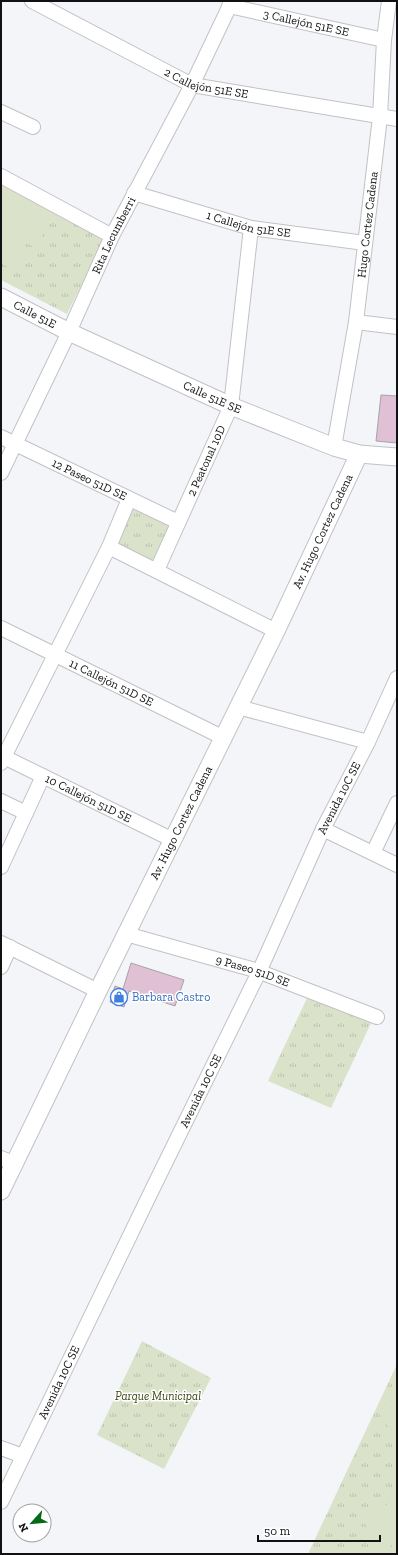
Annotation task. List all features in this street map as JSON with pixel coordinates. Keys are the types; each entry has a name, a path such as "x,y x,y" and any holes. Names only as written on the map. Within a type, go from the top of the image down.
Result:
{"street":[{"name":"2 Callejón 51E SE","path":"32,1 192,85 397,119"},
{"name":"Hugo Cortez Cadena","path":"334,447 356,322 380,117 384,40 389,1"},
{"name":"Rita Lecumberri","path":"1,473 69,332 112,236 192,85 231,4"},
{"name":"3 Callejón 51E SE","path":"231,4 384,40"},
{"path":"1,112 33,127"},
{"path":"1,176 112,236"},
{"name":"1 Callejón 51E SE","path":"134,192 251,228 365,243"},
{"name":"2 Peatonal 10D","path":"157,570 231,406 251,228"},
{"name":"Calle 51E","path":"1,297 69,332"},
{"path":"356,322 397,328"},
{"name":"Calle 51E SE","path":"69,332 231,406 334,447 359,454 397,457"},
{"name":"12 Paseo 51D SE","path":"1,437 178,522"},
{"name":"Av. Hugo Cortez Cadena","path":"1,1191 8,1161 98,991 173,840 222,737 276,631 359,454"},
{"path":"2,760 109,547 129,499"},
{"path":"109,547 276,631"},
{"name":"11 Callejón 51D SE","path":"1,628 222,737"},
{"name":"Avenida 10C SE","path":"1,1502 259,972 323,829 368,742 397,678"},
{"path":"238,707 368,742"},
{"name":"10 Callejón 51D SE","path":"2,760 43,776 173,840"},
{"path":"1,867 43,776"},
{"path":"1,801 26,813"},
{"path":"372,853 397,802"},
{"path":"323,829 397,865"},
{"name":"9 Paseo 51D SE","path":"126,934 247,968 377,1017"},
{"path":"1,967 6,945 98,991"},
{"path":"1,1448 23,1456"}],"green space":[{"path":"1,181 105,237 67,314 1,280"},
{"path":"1,184 54,214 36,248 1,230"},
{"path":"2,236 26,248 15,271 1,263"},
{"path":"129,499 178,522 157,570 109,547"},
{"path":"308,996 373,1019 331,1108 268,1081"},
{"name":"Parque Municipal","path":"142,1341 211,1378 164,1469 97,1435"},
{"path":"397,1364 397,1554 308,1554"},
{"path":"397,1397 397,1440 377,1411"},
{"path":"397,1498 397,1542 383,1551 363,1521"}],"building":[{"path":"381,395 397,396 397,443 376,441"},
{"path":"131,963 184,980 175,1006 129,991 124,1007 110,1002 115,986 123,989"}],"place":[{"name":"Barbara Castro","path":"119,997"}]}
